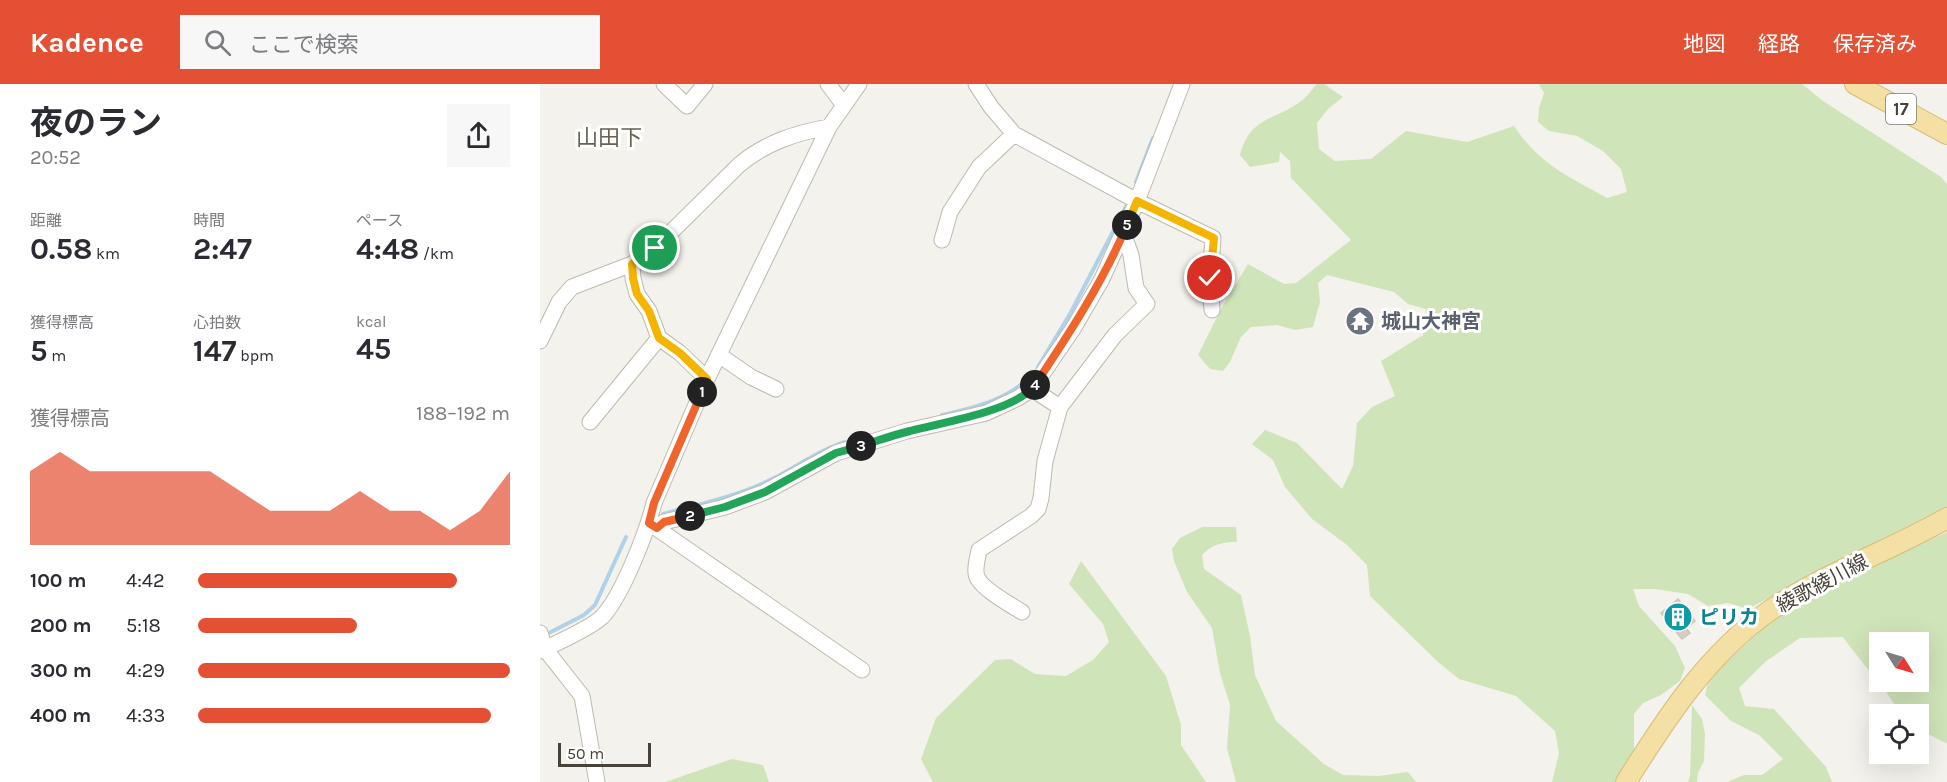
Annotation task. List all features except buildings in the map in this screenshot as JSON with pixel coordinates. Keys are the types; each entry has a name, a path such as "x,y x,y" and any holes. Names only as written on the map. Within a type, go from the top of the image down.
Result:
{"main road":[{"name":"17","path":"1855,84 1947,134"},
{"name":"綾歌綾川線","path":"1626,782 1662,724 1686,691 1706,667 1744,631 1772,609 1824,578 1903,542 1947,518"}],"street":[{"path":"664,84 687,106 705,84"},
{"path":"828,84 843,104"},
{"path":"597,782 582,696 541,642 600,619 615,600 653,525 654,503 707,379 829,127 859,84"},
{"path":"976,84 1014,135 1137,201 1214,238 1210,278 1212,310"},
{"path":"653,525 725,507 765,492 836,453 907,431 986,412 1032,389 1079,319 1102,279 1137,201 1182,84"},
{"path":"540,341 559,302 572,287 632,264 655,248 753,153 800,132 829,127"},
{"path":"942,240 950,212 980,167 1014,135"},
{"path":"1022,612 993,593 978,579 976,568 979,550 1031,516 1038,508 1045,461 1060,407 1114,335 1147,304 1136,288 1131,255 1123,233"},
{"path":"632,264 637,294 649,311 659,338 680,353 707,379"},
{"path":"590,422 659,338"},
{"path":"719,356 751,377 776,389"},
{"path":"1032,389 1060,407"},
{"path":"653,525 862,670"}],"green space":[{"path":"1317,84 1324,84 1343,97 1328,109 1317,123 1319,149 1335,161 1371,159 1406,131 1467,142 1514,126 1544,160 1567,176 1607,198 1627,192 1621,169 1603,151 1577,136 1549,131 1538,122 1539,108 1544,93 1539,84 1802,84 1823,101 1941,177 1947,184 1947,510 1821,570 1748,609 1728,603 1708,606 1688,594 1655,589 1633,589 1639,606 1675,646 1685,668 1680,681 1661,695 1643,703 1634,714 1634,753 1615,782 1552,782 1559,753 1555,731 1516,696 1459,679 1438,662 1370,596 1367,565 1347,545 1312,519 1285,487 1273,460 1252,444 1265,430 1297,443 1342,489 1353,466 1357,423 1372,407 1395,396 1381,361 1423,335 1426,309 1408,304 1394,292 1327,275 1318,283 1320,302 1313,327 1295,330 1277,325 1251,327 1241,337 1230,362 1223,371 1210,369 1198,355 1221,309 1248,264 1284,284 1296,283 1351,240 1291,178 1290,161 1280,152 1279,162 1250,167 1240,155 1244,142 1257,126 1301,101"},
{"path":"1202,527 1236,527 1237,542 1218,544 1202,555 1204,569 1241,595 1255,675 1276,721 1324,764 1343,775 1378,776 1408,772 1416,782 1236,782 1227,748 1230,705 1220,673 1212,628 1187,592 1174,561 1172,549 1180,538"},
{"path":"1947,532 1947,744 1929,734 1929,704 1894,704 1885,692 1929,692 1929,632 1869,632 1869,671 1843,637 1800,638 1765,662 1739,688 1745,706 1774,709 1826,767 1832,782 1727,782 1744,775 1762,775 1783,759 1759,735 1731,721 1705,695 1709,678 1781,612"},
{"path":"1081,561 1166,676 1181,725 1181,745 1206,782 933,782 921,759 936,718 995,660 1011,659 1035,674 1066,676 1093,660 1109,642 1103,624 1069,584"},
{"path":"1692,705 1702,719 1705,734 1704,761 1698,773 1697,782 1688,782"},
{"path":"732,759 763,765 769,782 665,782"}],"waterway":[{"path":"1136,182 1153,138"},
{"path":"1038,367 1070,314 1128,203"},
{"path":"942,415 1003,396 1034,373"},
{"path":"663,514 747,490 826,449 845,442"},
{"path":"545,635 584,615 595,605 626,537"}],"place":[{"name":"城山大神宮","path":"1360,321"},
{"name":"ピリカ","path":"1678,617"}],"district":[{"name":"山田下","path":"609,137"}],"route":[{"path":"655,248 632,264 637,294 649,311 659,338 680,353 707,379 654,503 649,523 657,528 664,522 725,507 765,492 836,453 907,431 986,412 1032,389 1073,328 1102,279 1137,201 1214,238 1210,278"}]}
